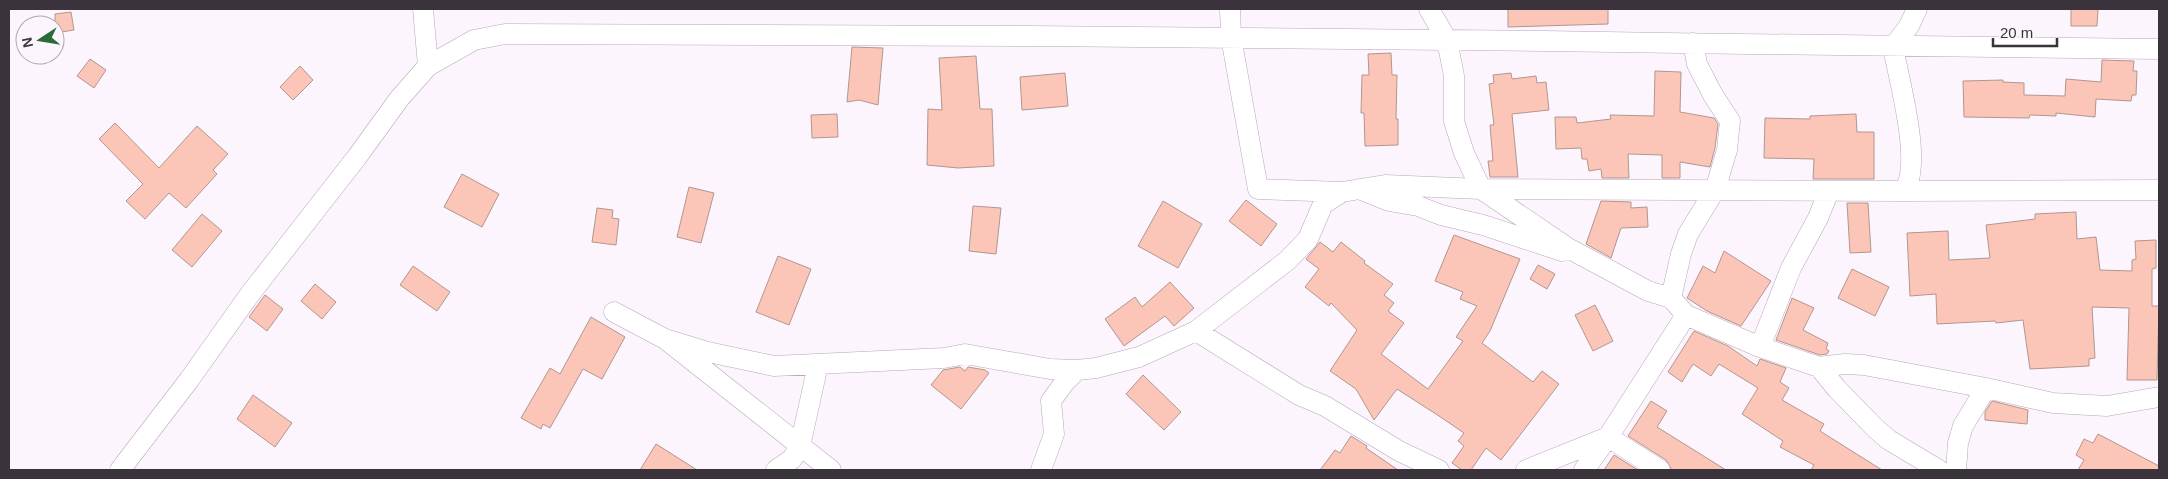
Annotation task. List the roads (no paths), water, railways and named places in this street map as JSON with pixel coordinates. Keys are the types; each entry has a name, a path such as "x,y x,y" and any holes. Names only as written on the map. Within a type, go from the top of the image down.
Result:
{"street":[{"path":"423,9 428,66"},
{"path":"1230,9 1231,37 1258,189 1350,190 1385,185 1481,189 2159,190"},
{"path":"1429,9 1448,40 1454,76 1454,122 1464,153 1481,189 1568,248 1648,290 1671,298 1686,315 1760,347 1819,367 1845,364 1864,365 2053,403 2107,406 2159,397"},
{"path":"1904,191 1910,183 1913,163 1893,47 1909,26 1917,9"},
{"path":"120,470 189,380 250,294 357,157 399,98 428,66 474,40 505,34 1231,37 2159,49"},
{"path":"1671,298 1681,254 1688,234 1715,190 1727,150 1730,121 1713,95 1697,64 1693,43"},
{"path":"665,339 708,352 774,366 944,358 965,354 1050,369 1077,370 1096,368 1139,357 1196,331 1288,260 1308,239 1323,204 1350,190 1389,201 1418,206 1441,215 1483,225 1590,260"},
{"path":"1760,347 1791,268 1818,218 1829,191"},
{"path":"614,312 665,339 831,470"},
{"path":"1584,470 1608,437 1686,315"},
{"path":"1196,331 1299,395 1325,406 1399,451 1439,470"},
{"path":"776,470 792,459 800,446 818,365"},
{"path":"1819,367 1837,389 1876,429 1889,440 1939,470"},
{"path":"1040,470 1054,434 1051,401 1064,383 1077,370"},
{"path":"1956,470 1958,443 1963,426 1986,388"},
{"path":"1526,470 1608,437"},
{"path":"1608,437 1660,470"}]}
